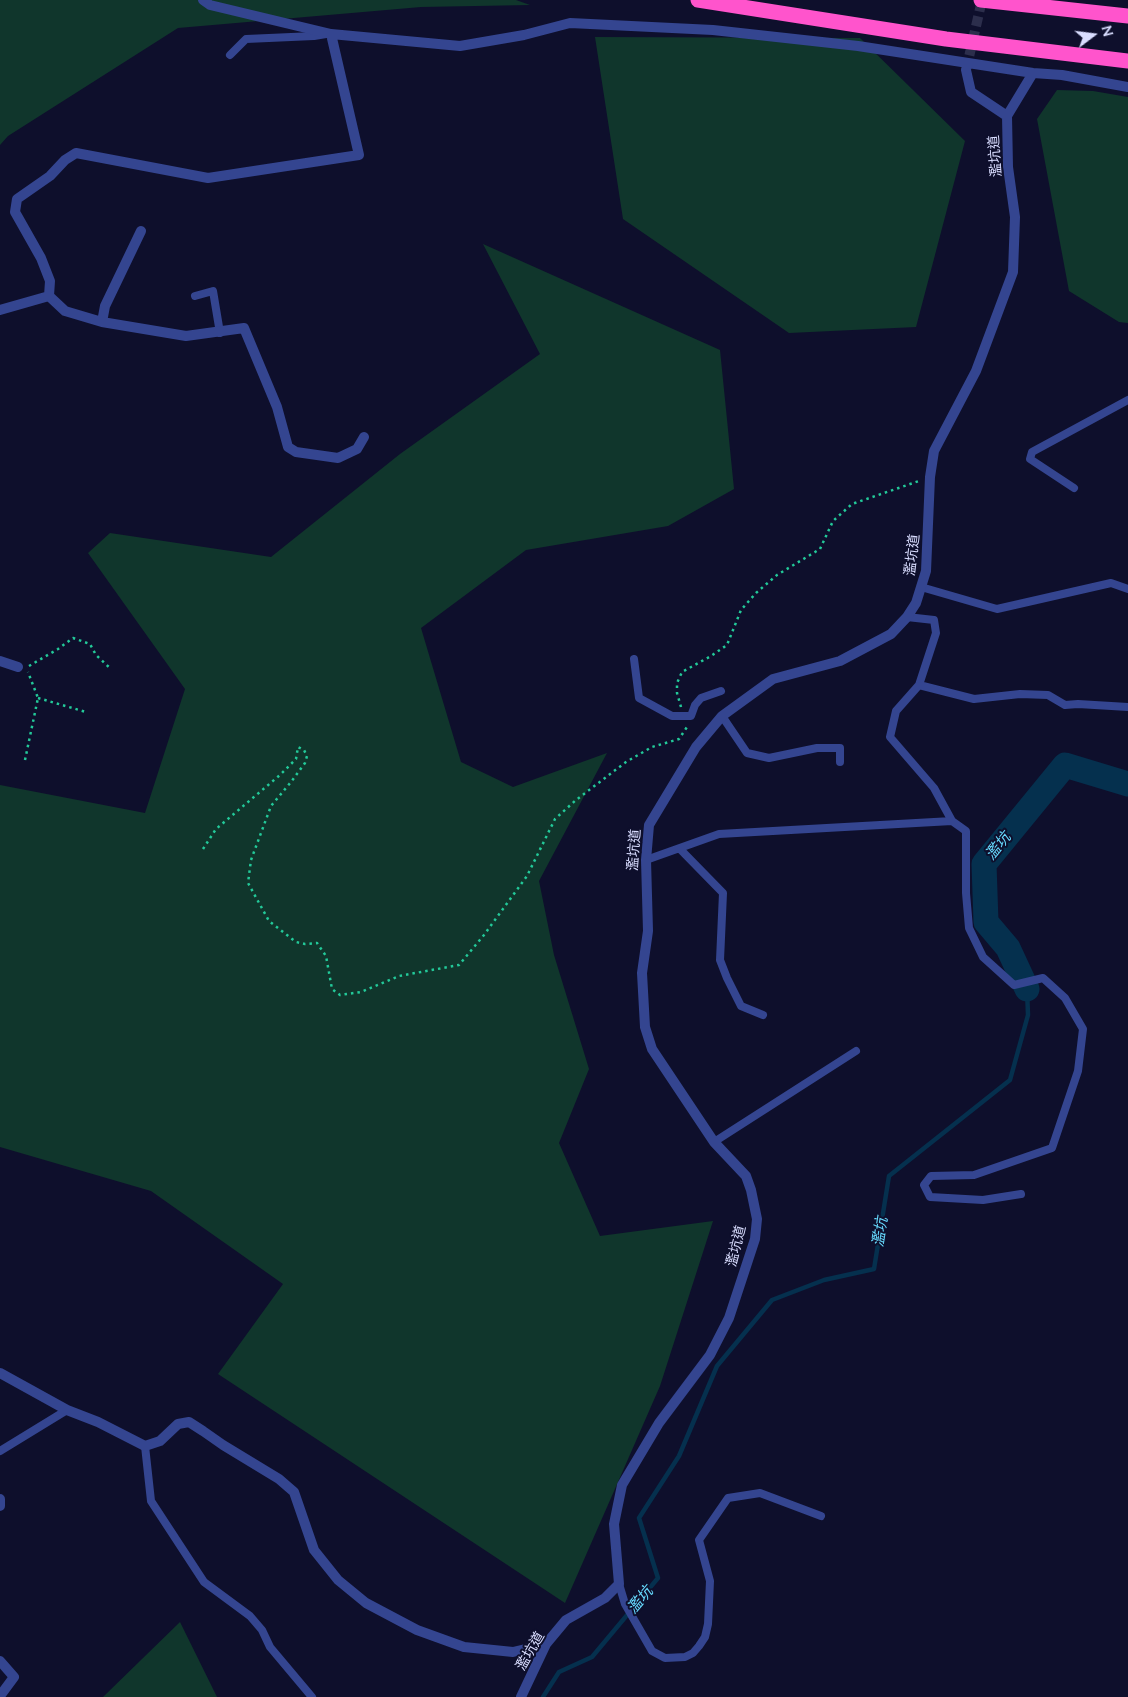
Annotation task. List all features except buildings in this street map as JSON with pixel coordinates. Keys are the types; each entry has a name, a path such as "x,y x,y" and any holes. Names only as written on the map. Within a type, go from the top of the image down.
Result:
{"highway":[{"path":"698,0 946,39 1128,61"},
{"path":"981,0 1128,16"}],"street":[{"path":"203,0 210,5 331,34 460,46 524,35 570,23 713,30 858,46 1128,86"},
{"path":"49,296 50,281 41,258 15,212 17,199 50,176 65,160 76,153 208,178 359,155 331,34"},
{"name":"濫坑道","path":"521,1697 546,1644 566,1620 605,1598 619,1584 614,1524 622,1485 659,1423 710,1355 729,1318 754,1239 757,1219 752,1190 746,1176 714,1142 652,1049 644,1027 642,973 648,931 646,860 649,825 696,747 722,716 773,679 840,661 891,634 907,617 916,603 926,571 930,477 934,451 976,371 1013,272 1015,217 1008,167 1006,116 971,92 966,70"},
{"path":"1006,116 1032,73"},
{"path":"102,322 105,306 141,231"},
{"path":"0,310 49,296"},
{"path":"49,296 65,311 102,322 186,336 220,333 244,328 277,407 288,447 296,452 338,458 358,449 364,437"},
{"path":"0,661 18,667"},
{"path":"0,1373 67,1410 98,1422 145,1446 160,1441 178,1424 188,1422 279,1479 294,1492 314,1550 338,1580 366,1602 417,1630 464,1647 512,1652 546,1644"},
{"path":"0,1499 0,1506"},
{"path":"0,1661 14,1677 0,1696"}],"lane":[{"path":"230,54 246,39 331,34"},
{"path":"195,296 213,291 220,333"},
{"path":"1074,488 1030,459 1032,452 1128,400"},
{"path":"921,587 997,609 1111,582 1128,589"},
{"path":"907,617 934,620 936,632 919,685 896,712 890,736 934,788 952,821 966,831 966,893 969,928 983,957 1014,985 1043,978 1065,998 1083,1029 1078,1071 1052,1148 974,1175 931,1176 924,1185 930,1196 983,1200 1020,1194"},
{"path":"634,659 639,698 672,716 691,716 695,705 701,698 721,691"},
{"path":"919,685 974,699 1020,694 1048,695 1064,705 1128,707"},
{"path":"722,716 747,753 769,758 817,748 840,748 840,762"},
{"path":"646,860 719,834 952,821"},
{"path":"680,849 723,893 720,960 741,1006 763,1015"},
{"path":"714,1142 856,1051"},
{"path":"0,1451 67,1410"},
{"path":"145,1446 151,1501 204,1582 250,1616 262,1630 270,1647 312,1697"},
{"path":"619,1584 625,1604 652,1651 665,1658 684,1657 693,1653 699,1646 705,1637 708,1624 710,1581 699,1540 728,1498 760,1493 821,1516"}],"path":[{"path":"204,848 216,829 280,775 296,759 298,748 304,750 307,756 304,763 272,806 251,860 248,883 269,921 296,942 305,944 317,943 326,956 332,989 340,995 361,992 399,976 459,965 484,935 527,876 556,818 576,800 626,762 652,747 679,739 687,727 691,716 681,708 677,693 677,683 682,672 727,645 740,610 756,593 777,575 820,549 834,521 852,504 930,477"},
{"path":"25,760 38,698 26,668 73,638 90,644 96,655 111,669"},
{"path":"38,698 86,712"}],"green space":[{"path":"0,0 516,0 530,5 421,7 178,28 8,136 0,145"},
{"path":"595,37 860,38 965,141 916,327 789,333 623,219"},
{"path":"1057,90 1093,91 1128,97 1128,323 1119,322 1069,291 1037,119"},
{"path":"483,244 720,350 734,489 668,526 526,550 421,628 461,762 513,787 607,753 539,881 554,955 589,1069 559,1143 600,1236 713,1221 660,1386 565,1603 218,1374 283,1284 151,1191 0,1147 0,785 145,813 185,689 88,553 110,533 271,557 400,454 540,354"},
{"path":"180,1622 217,1697 103,1697"}],"waterway":[{"name":"濫坑","path":"1027,989 1008,948 986,922 984,864 1065,765 1128,784"},
{"name":"濫坑","path":"543,1697 559,1672 592,1657 658,1578 639,1518 679,1456 717,1366 772,1300 824,1280 874,1269 889,1176 1010,1080 1028,1015 1027,989"}],"tunnel":[{"path":"966,70 982,0"}]}
